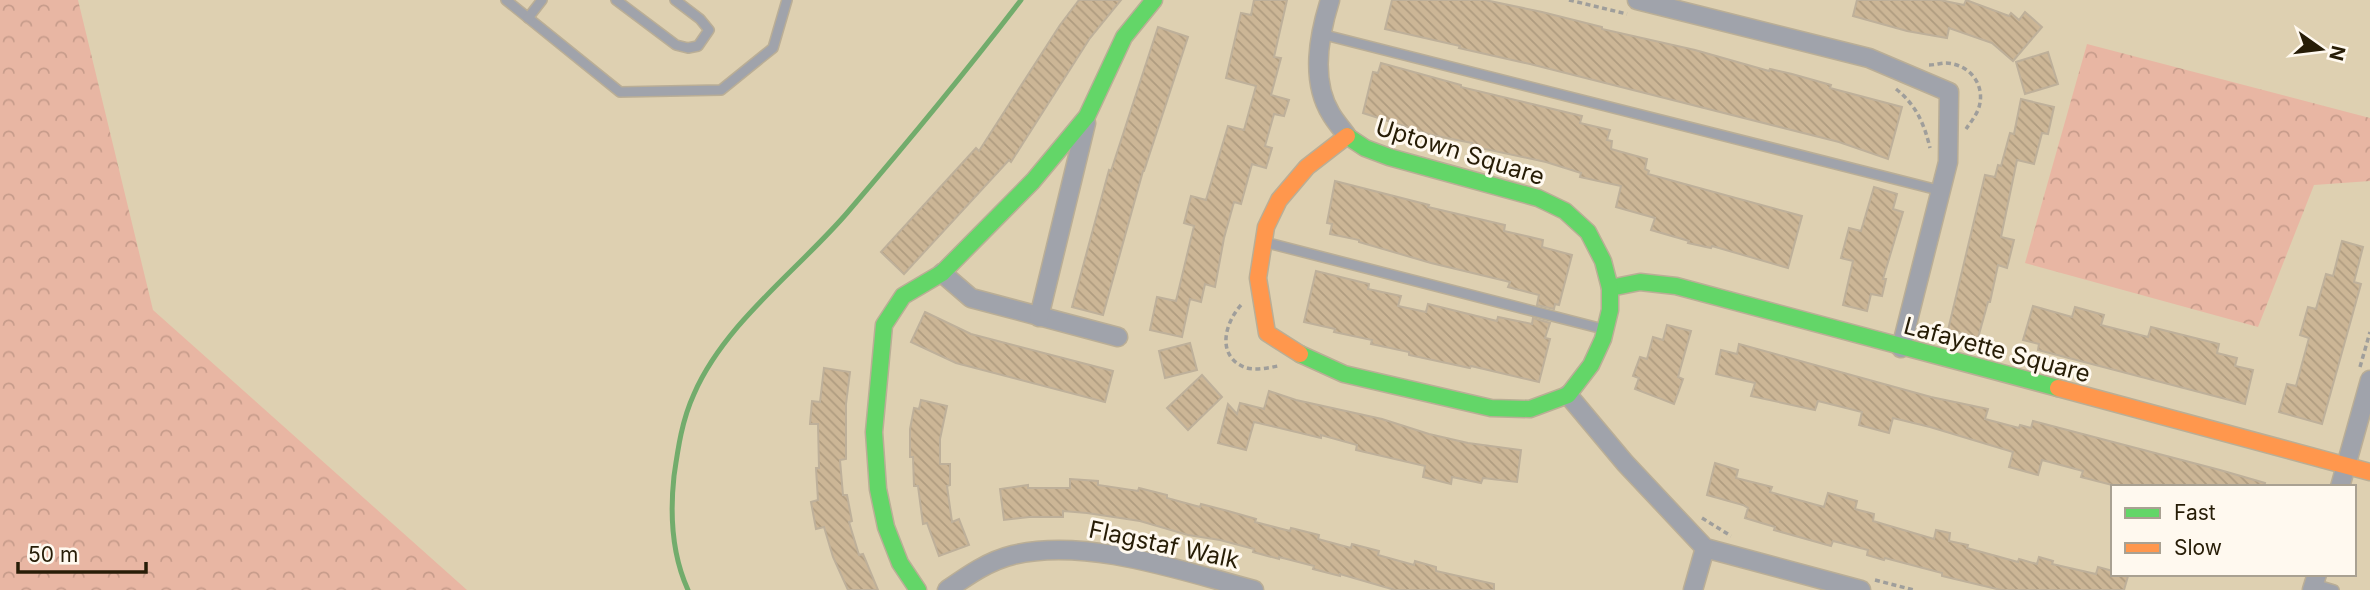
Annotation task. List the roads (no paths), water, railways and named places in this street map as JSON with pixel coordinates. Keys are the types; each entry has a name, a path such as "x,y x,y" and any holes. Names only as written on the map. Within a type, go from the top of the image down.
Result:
{"street":[{"path":"1039,317 1087,116 1124,37 1154,0"},
{"path":"1330,0 1317,64 1329,111 1347,136"},
{"path":"1637,0 1869,58 1949,92 1948,162 1900,348"},
{"path":"918,590 900,564 886,527 878,489 874,432 884,325 903,296 942,272 1033,181 1087,116"},
{"name":"Uptown Square","path":"1347,136 1365,148 1389,157 1538,198 1565,211 1588,232 1603,261 1611,288 1610,310 1591,365 1568,395 1530,409 1491,408 1344,374 1309,360 1267,333 1258,278 1263,242 1266,227 1279,200 1307,167 1347,136"},
{"path":"942,272 971,298 1118,337"},
{"name":"Lafayette Square","path":"1611,288 1640,282 1676,286 2370,472"},
{"path":"2341,485 2364,379"},
{"path":"1568,395 1625,463 1705,548 1861,590"},
{"path":"1693,590 1705,548"},
{"name":"Flagstaf Walk","path":"947,590 975,570 1011,555 1070,549 1143,561 1254,590"}],"lane":[{"path":"506,0 620,92 722,90 774,48 787,0"},
{"path":"528,18 542,0"},
{"path":"616,0 676,45 688,48 698,46 709,30 700,19 675,0"},
{"path":"1321,34 1942,191"},
{"path":"1263,242 1605,330"},
{"path":"2314,583 2334,590"}],"waterway":[{"path":"688,590 675,548 672,505 674,476 686,414 707,368 743,321 847,213 1021,0"}]}
